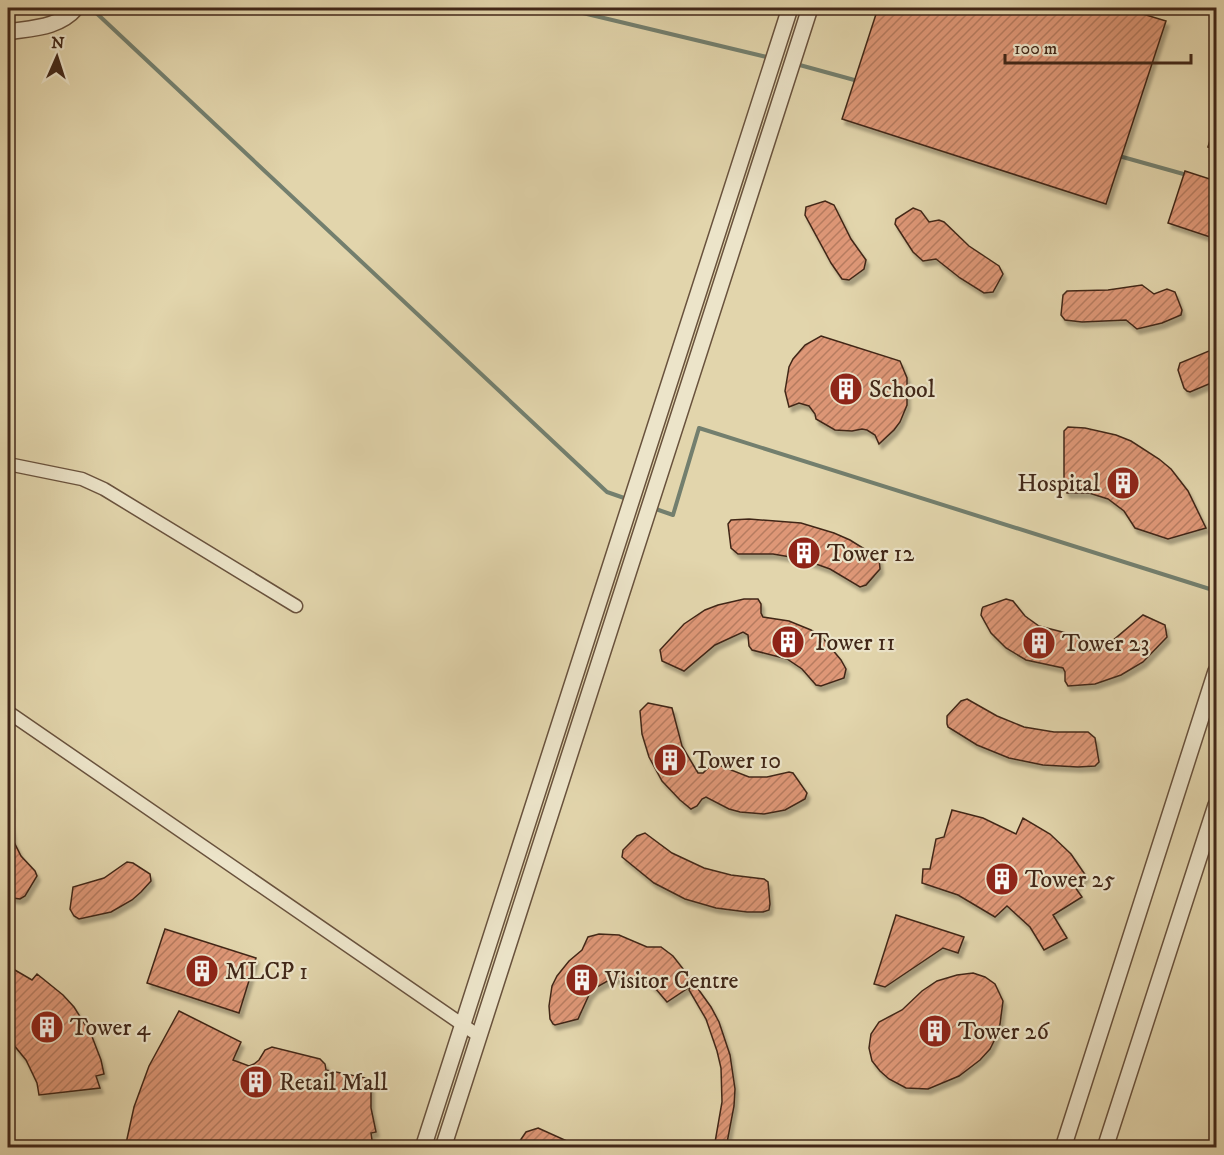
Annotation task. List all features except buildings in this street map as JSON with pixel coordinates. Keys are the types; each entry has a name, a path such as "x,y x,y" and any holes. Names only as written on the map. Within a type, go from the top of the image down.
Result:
{"street":[{"path":"8,32 49,26 60,21 76,8"},
{"path":"423,1148 790,8"},
{"path":"443,1148 810,8"},
{"path":"8,464 82,479 104,489 296,606"},
{"path":"1063,1148 1216,670"},
{"path":"8,712 479,1036"},
{"path":"1105,1148 1216,805"}],"waterway":[{"path":"91,8 607,492 627,499"},
{"path":"562,8 771,58"},
{"path":"796,64 858,81"},
{"path":"1119,156 1187,175"},
{"path":"653,508 673,515 699,428 1216,591"}],"place":[{"name":"School","path":"846,389"},
{"name":"Hospital","path":"1123,483"},
{"name":"Tower 12","path":"804,553"},
{"name":"Tower 11","path":"788,642"},
{"name":"Tower 23","path":"1039,643"},
{"name":"Tower 10","path":"670,760"},
{"name":"Tower 25","path":"1002,879"},
{"name":"MLCP 1","path":"202,971"},
{"name":"Visitor Centre","path":"582,980"},
{"name":"Tower 4","path":"47,1027"},
{"name":"Tower 26","path":"935,1031"},
{"name":"Retail Mall","path":"256,1082"}]}
